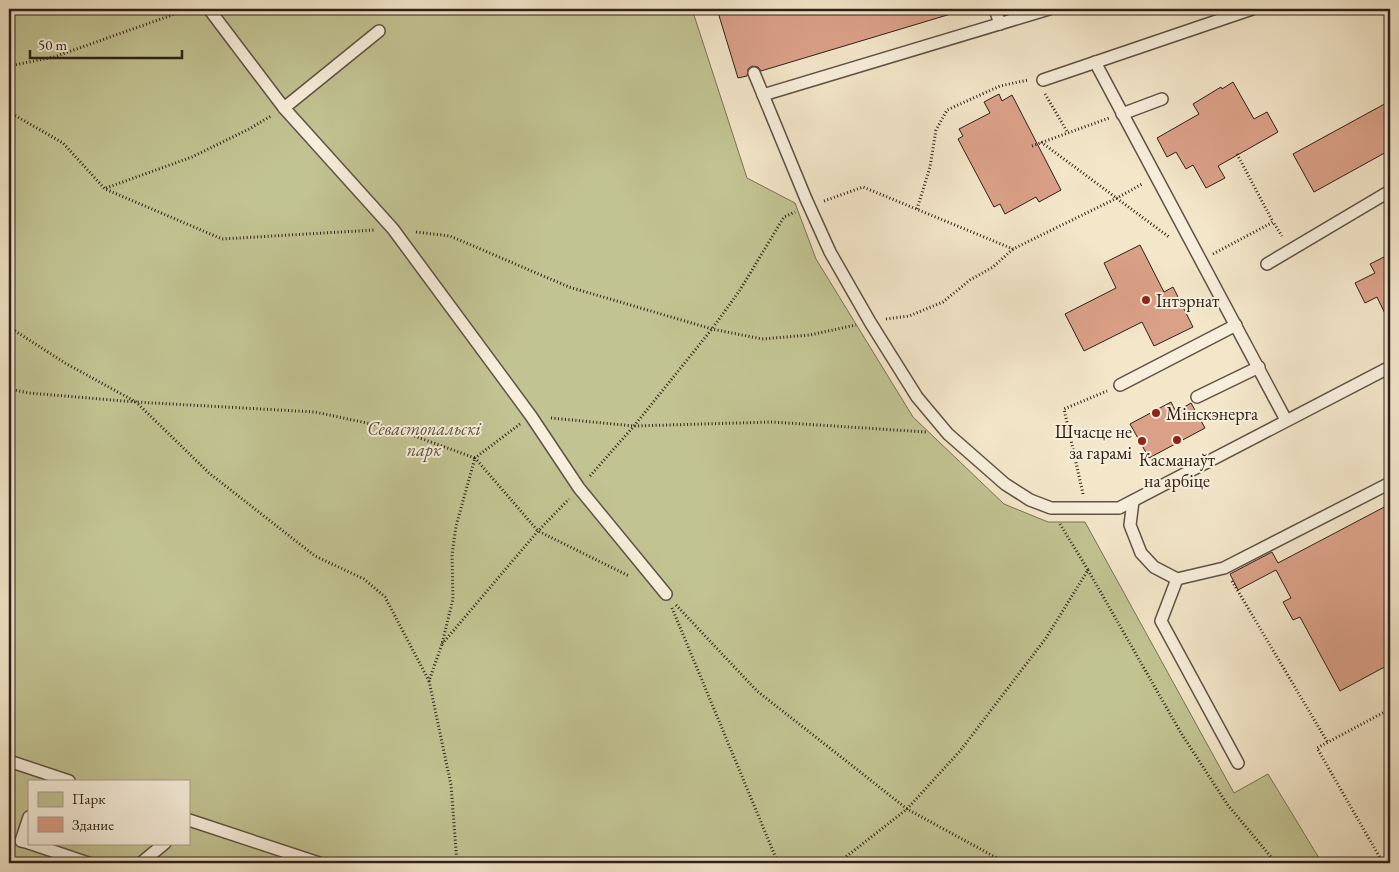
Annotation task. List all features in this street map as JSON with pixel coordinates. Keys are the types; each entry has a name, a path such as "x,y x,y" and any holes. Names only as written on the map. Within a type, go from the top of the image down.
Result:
{"lane":[{"path":"208,9 284,108 393,229 532,416 579,488 666,594"},
{"path":"995,9 1000,24"},
{"path":"763,95 1045,9"},
{"path":"1040,81 1252,9"},
{"path":"284,108 379,30"},
{"path":"1095,62 1286,420"},
{"path":"754,74 830,252 870,322 917,397 948,434 1005,484 1030,500 1050,508 1119,508 1390,367"},
{"path":"1122,114 1162,99"},
{"path":"1268,264 1390,191"},
{"path":"1120,385 1236,325"},
{"path":"1197,397 1258,367"},
{"path":"1132,501 1130,525 1141,553 1154,567 1177,579 1224,568 1390,483"},
{"path":"1177,579 1161,621 1238,763"},
{"path":"9,761 42,777 62,780"},
{"path":"28,820 21,840 28,843"},
{"path":"190,822 319,863"},
{"path":"32,844 88,863"},
{"path":"141,863 164,844"}],"path":[{"path":"9,66 54,57 189,9"},
{"path":"917,209 930,167 936,130 947,110 1000,86 1040,81 1068,133"},
{"path":"105,189 192,157 249,129 284,108"},
{"path":"9,112 63,143 105,189 222,239 393,229 450,236 569,287 712,329 762,339 810,335 909,316 943,302 970,280 993,267 1013,249 1117,198 1156,176"},
{"path":"1032,146 1122,114"},
{"path":"1041,142 1171,238"},
{"path":"1237,154 1281,236 1290,232"},
{"path":"712,329 740,290 784,217 862,187 1013,249"},
{"path":"1202,261 1273,222"},
{"path":"9,326 65,363 136,402 209,473 316,556 364,579 386,597 429,682 451,785 457,863"},
{"path":"1087,509 1064,409 1120,385"},
{"path":"9,389 29,394 315,412 395,429 475,458 538,530 632,577"},
{"path":"429,682 442,644 453,599 452,555 456,526 475,458 532,416 634,426 772,422 948,434"},
{"path":"1050,508 1088,570 1181,733 1227,804 1276,863"},
{"path":"1224,568 1328,743"},
{"path":"838,863 908,809 960,751 1046,638 1088,570"},
{"path":"666,594 756,691 908,809 1003,862"},
{"path":"666,594 778,863"},
{"path":"1383,863 1317,748 1390,709"}],"green space":[{"name":"Севастопальскі парк","path":"9,9 692,9 747,178 795,203 816,259 913,417 1004,504 1048,522 1085,522 1234,793 1268,774 1322,863 9,863"}],"building":[{"path":"717,9 953,9 954,13 761,71 758,67 752,66 748,69 747,76 738,78"},
{"path":"1233,82 1254,119 1267,112 1278,132 1218,166 1225,178 1206,188 1193,165 1186,169 1176,152 1167,157 1157,138 1199,114 1193,104"},
{"path":"999,94 1002,101 1012,95 1061,190 1039,202 1036,197 1005,214 1000,204 994,207 958,139 963,136 959,129 990,113 984,102"},
{"path":"1390,101 1390,150 1314,192 1293,154"},
{"name":"Інтэрнат","path":"1140,245 1164,292 1173,287 1193,327 1154,346 1142,322 1084,351 1065,314 1116,288 1104,263"},
{"path":"1390,254 1390,324 1377,297 1365,303 1355,283 1375,273 1370,264"},
{"path":"1171,402 1176,412 1191,403 1205,428 1149,458 1130,424"},
{"path":"1390,504 1390,664 1340,691 1300,617 1293,620 1283,602 1291,598 1276,570 1238,590 1230,574 1272,552 1278,563"}],"place":[{"name":"Інтэрнат","path":"1146,300"},
{"name":"Мінскэнерга","path":"1156,413"},
{"name":"Касманаўт на арбіце","path":"1177,440"},
{"name":"Шчасце не за гарамі","path":"1142,441"}]}
